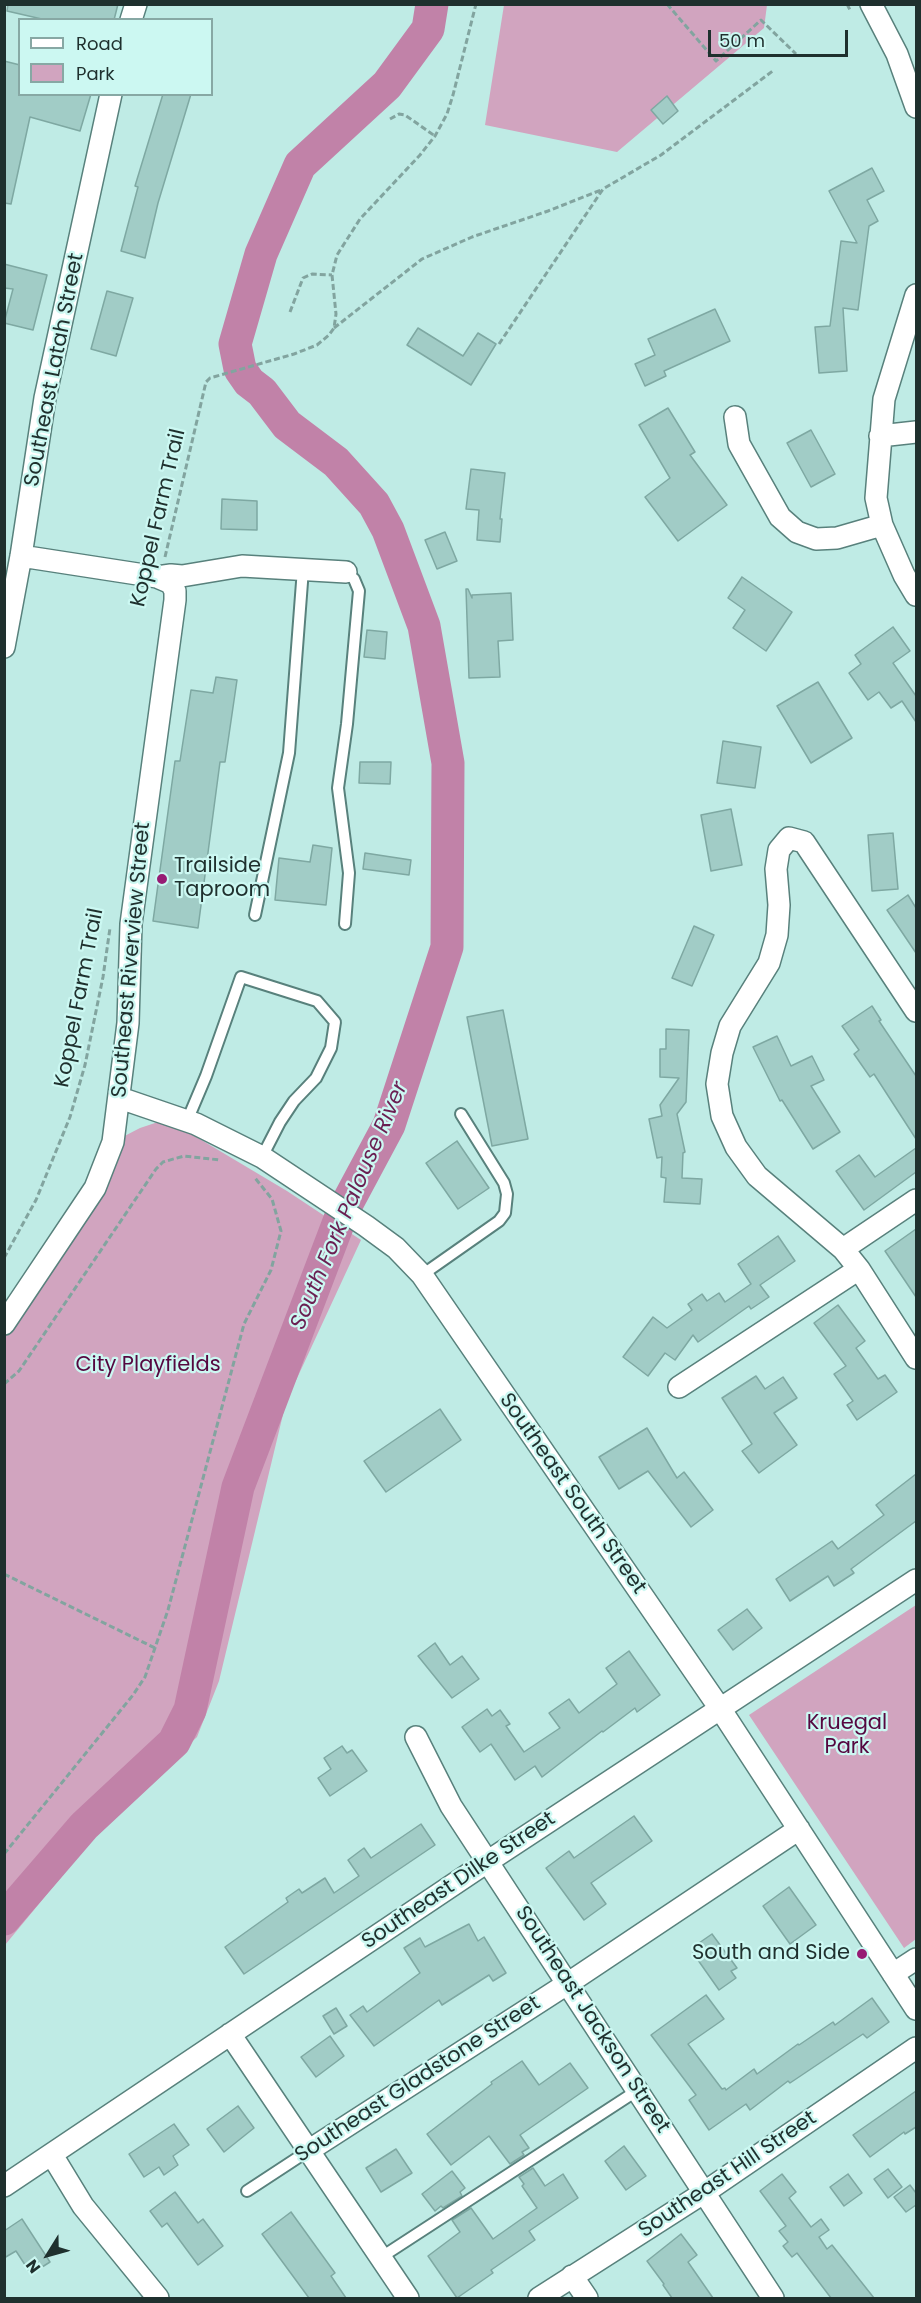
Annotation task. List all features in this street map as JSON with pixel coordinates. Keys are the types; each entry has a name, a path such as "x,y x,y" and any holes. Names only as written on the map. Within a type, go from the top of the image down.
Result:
{"street":[{"path":"861,8 897,54 916,107"},
{"name":"Southeast Latah Street","path":"4,647 21,556 45,398 111,96"},
{"path":"916,295 884,399 876,498 882,525 904,575 916,595"},
{"path":"735,417 739,444 780,517 797,532 816,539 837,538 882,525"},
{"path":"880,436 916,432"},
{"path":"21,556 157,577 182,576 242,566 346,572"},
{"name":"Southeast Riverview Street","path":"4,1324 95,1188 114,1142 128,1023 131,924 175,600 175,591 171,583 157,577"},
{"path":"916,1011 804,842 789,838 779,850 776,869 779,905 777,935 770,963 730,1026 722,1053 717,1084 722,1116 736,1147 758,1176 843,1249 859,1269 916,1358"},
{"name":"Southeast South Street","path":"120,1098 187,1121 262,1157 396,1248 422,1275 721,1710 916,2009"},
{"path":"843,1249 916,1200"},
{"path":"679,1387 859,1269"},
{"name":"Southeast Dilke Street","path":"4,2186 488,1862 916,1580"},
{"name":"Southeast Jackson Street","path":"416,1737 451,1806 773,2298"},
{"name":"Southeast Gladstone Street","path":"308,2151 567,1984 799,1829"},
{"path":"893,1974 916,1959"},
{"path":"230,2034 408,2298"},
{"name":"Southeast Hill Street","path":"538,2298 705,2192 916,2048"},
{"path":"52,2155 82,2206 158,2298"},
{"path":"572,2276 587,2298"}],"lane":[{"path":"255,915 289,753 303,569"},
{"path":"345,924 349,873 338,788 348,724 359,591 354,579 346,572"},
{"path":"187,1121 206,1076 241,977 317,1001 335,1022 331,1048 316,1078 294,1101 280,1122 262,1157"},
{"path":"422,1275 499,1221 505,1213 507,1194 504,1183 461,1114"},
{"path":"380,2258 638,2090"},
{"name":"Southeast Gladstone Street","path":"247,2191 308,2151"}],"path":[{"path":"334,328 336,314 332,275 337,255 360,219 408,169 435,135 447,114 476,4"},
{"path":"668,4 716,61 761,20 796,54"},
{"path":"847,4 861,8"},
{"name":"Koppel Farm Trail","path":"157,577 164,558 206,382 210,378 294,354 317,345 334,328 422,259 472,237 603,189 661,155 774,70"},
{"path":"390,118 399,114 405,115 435,135"},
{"path":"500,344 603,189"},
{"path":"290,312 303,278 312,274 332,275"},
{"name":"Koppel Farm Trail","path":"4,1258 36,1200 70,1118 86,1065 103,977 110,924"},
{"path":"4,1384 19,1371 156,1169 163,1162 184,1156 224,1161"},
{"path":"4,1854 133,1695 145,1677 168,1610 243,1324 271,1270 281,1232 272,1199 258,1180 250,1175"},
{"path":"4,1574 155,1648"}],"green space":[{"path":"504,5 767,5 764,28 617,152 485,125"},
{"name":"City Playfields","path":"158,1122 188,1132 287,1191 361,1240 286,1402 219,1681 197,1737 105,1824 5,1945 5,1324 113,1142 140,1128"},
{"name":"Kruegal Park","path":"916,1605 916,1939 904,1948 749,1715"}],"building":[{"path":"8,4 118,4 114,18 37,18 7,11"},
{"path":"4,61 18,64 18,96 90,96 80,131 30,117 11,204 4,203"},
{"path":"162,96 190,96 158,203 145,258 121,251 138,187 135,186"},
{"path":"667,96 678,111 663,124 651,110"},
{"path":"872,168 884,191 867,200 878,221 869,226 858,310 843,308 847,371 819,373 815,327 830,326 841,241 857,243 829,191"},
{"path":"4,264 47,275 33,330 4,323 13,289 4,288"},
{"path":"107,291 133,298 116,356 91,349"},
{"path":"715,309 730,341 664,371 666,376 645,386 635,364 655,355 648,339"},
{"path":"418,328 463,356 478,333 496,344 471,385 407,345"},
{"path":"668,408 695,452 690,455 727,505 678,541 645,497 670,478 639,425"},
{"path":"811,430 835,474 811,487 787,443"},
{"path":"471,469 505,473 500,542 477,540 479,510 466,509"},
{"path":"222,499 257,501 257,530 221,529"},
{"path":"445,532 457,561 437,569 425,540"},
{"path":"742,577 792,612 766,651 733,628 745,610 728,598"},
{"path":"466,589 472,598 472,595 511,593 513,640 498,641 500,677 469,678"},
{"path":"893,627 910,651 893,663 916,696 916,722 902,701 891,708 879,692 868,700 849,673 861,664 855,655"},
{"path":"367,630 387,632 385,659 364,657"},
{"path":"216,677 237,680 225,762 220,762 198,928 153,921 175,761 180,761 191,690 213,693"},
{"path":"818,682 852,738 811,763 777,706"},
{"path":"723,741 761,747 755,788 717,783"},
{"path":"360,762 391,762 390,784 359,783"},
{"path":"731,809 742,865 711,871 701,815"},
{"path":"893,833 898,889 872,891 868,835"},
{"path":"313,845 332,848 326,905 275,900 279,858 310,862"},
{"path":"365,853 411,860 409,875 363,869"},
{"path":"908,895 916,908 916,953 887,910"},
{"path":"694,926 714,935 692,986 672,978"},
{"path":"872,1006 881,1020 879,1021 916,1076 916,1139 874,1074 870,1077 854,1054 859,1050 842,1026"},
{"path":"503,1010 528,1139 492,1146 467,1017"},
{"path":"666,1029 689,1030 686,1102 677,1114 685,1152 683,1153 682,1178 702,1179 700,1204 664,1202 666,1178 661,1177 662,1157 657,1158 649,1119 662,1116 660,1105 679,1078 660,1077 660,1049 666,1049"},
{"path":"777,1036 791,1066 812,1056 824,1080 811,1086 840,1132 813,1149 782,1100 780,1101 753,1047"},
{"path":"457,1141 489,1188 458,1209 426,1163"},
{"path":"916,1148 916,1172 864,1210 836,1171 859,1155 875,1177"},
{"path":"916,1229 916,1297 885,1251"},
{"path":"778,1236 795,1261 760,1285 769,1297 751,1309 749,1306 698,1342 693,1335 675,1360 665,1353 648,1376 623,1357 653,1317 667,1328 692,1310 688,1304 702,1294 707,1301 719,1293 725,1302 751,1284 738,1264"},
{"path":"838,1305 865,1341 856,1348 878,1379 885,1375 897,1392 857,1420 847,1405 853,1401 834,1374 846,1366 814,1323"},
{"path":"756,1376 765,1389 783,1377 797,1398 774,1413 797,1445 759,1473 742,1451 752,1444 722,1398"},
{"path":"440,1409 461,1440 386,1492 364,1461"},
{"path":"647,1428 677,1478 684,1472 713,1510 691,1527 648,1471 619,1489 599,1457"},
{"path":"916,1474 916,1521 851,1569 854,1573 834,1586 828,1576 790,1601 776,1579 832,1541 838,1549 884,1515 876,1505"},
{"path":"747,1609 762,1628 733,1650 718,1630"},
{"path":"435,1643 450,1665 462,1656 479,1679 452,1698 418,1656"},
{"path":"629,1651 660,1695 637,1712 635,1708 542,1777 535,1766 515,1780 491,1744 480,1752 462,1727 487,1709 492,1716 500,1710 510,1724 506,1726 524,1752 560,1728 549,1713 569,1699 579,1713 617,1684 606,1668"},
{"path":"342,1746 347,1753 352,1750 367,1771 330,1796 318,1778 331,1769 324,1758"},
{"path":"634,1816 652,1841 591,1883 606,1904 584,1920 546,1868 569,1851 574,1858"},
{"path":"421,1824 435,1845 244,1974 225,1947 288,1902 286,1898 299,1889 302,1893 325,1878 334,1893 359,1876 348,1860 364,1848 371,1858"},
{"path":"789,1887 816,1925 790,1944 763,1906"},
{"path":"469,1924 478,1941 484,1937 506,1973 493,1981 489,1975 442,2005 439,2000 374,2046 350,2015 363,2006 367,2012 420,1973 404,1948 420,1938 425,1947"},
{"path":"712,1934 737,1968 731,1971 736,1978 719,1990 693,1953 702,1947 699,1943"},
{"path":"706,1995 724,2019 688,2044 722,2089 726,2090 754,2069 757,2074 833,2022 835,2025 872,1998 889,2022 867,2038 863,2034 790,2083 788,2081 750,2110 746,2104 709,2130 689,2100 696,2095 651,2035"},
{"path":"336,2008 347,2026 334,2034 323,2016"},
{"path":"330,2036 344,2056 316,2077 301,2057"},
{"path":"522,2061 539,2085 570,2063 588,2088 520,2135 529,2148 522,2152 524,2155 510,2164 489,2136 451,2165 427,2134 492,2084 491,2082"},
{"path":"916,2091 916,2127 905,2134 904,2132 870,2157 853,2135"},
{"path":"238,2106 254,2128 224,2152 207,2129"},
{"path":"174,2124 189,2145 173,2156 178,2165 164,2175 159,2167 144,2177 129,2154"},
{"path":"624,2146 646,2176 626,2190 605,2161"},
{"path":"396,2149 412,2173 381,2192 366,2168"},
{"path":"533,2168 545,2186 563,2174 578,2198 529,2231 535,2240 491,2270 493,2273 457,2298 428,2256 460,2232 452,2220 471,2208 493,2239 537,2208 522,2186 524,2184 519,2177"},
{"path":"888,2169 902,2187 888,2198 874,2179"},
{"path":"452,2171 465,2188 460,2192 462,2196 435,2211 422,2194"},
{"path":"782,2174 796,2192 789,2198 811,2227 821,2219 829,2230 819,2237 827,2249 832,2245 874,2298 831,2298 797,2253 792,2257 783,2246 788,2242 779,2231 786,2226 760,2191"},
{"path":"848,2174 862,2193 844,2206 830,2187"},
{"path":"910,2185 916,2193 916,2205 906,2212 894,2197"},
{"path":"175,2192 198,2223 203,2219 223,2246 198,2265 167,2223 162,2227 150,2211"},
{"path":"291,2212 335,2273 331,2276 346,2298 309,2298 262,2234"},
{"path":"22,2219 50,2262 31,2274 16,2251 4,2258 4,2231"},
{"path":"681,2234 697,2255 688,2262 713,2298 672,2298 647,2261"}],"waterway":[{"name":"South Fork Palouse River","path":"4,1919 84,1826 174,1742 190,1710 238,1487 343,1211 389,1125 447,947 448,763 424,626 388,530 374,504 336,462 287,425 262,392 249,382 240,369 235,344 261,254 300,165 387,85 428,29 432,4"}],"place":[{"name":"Trailside Taproom","path":"162,879"},
{"name":"South and Side","path":"862,1954"}]}
